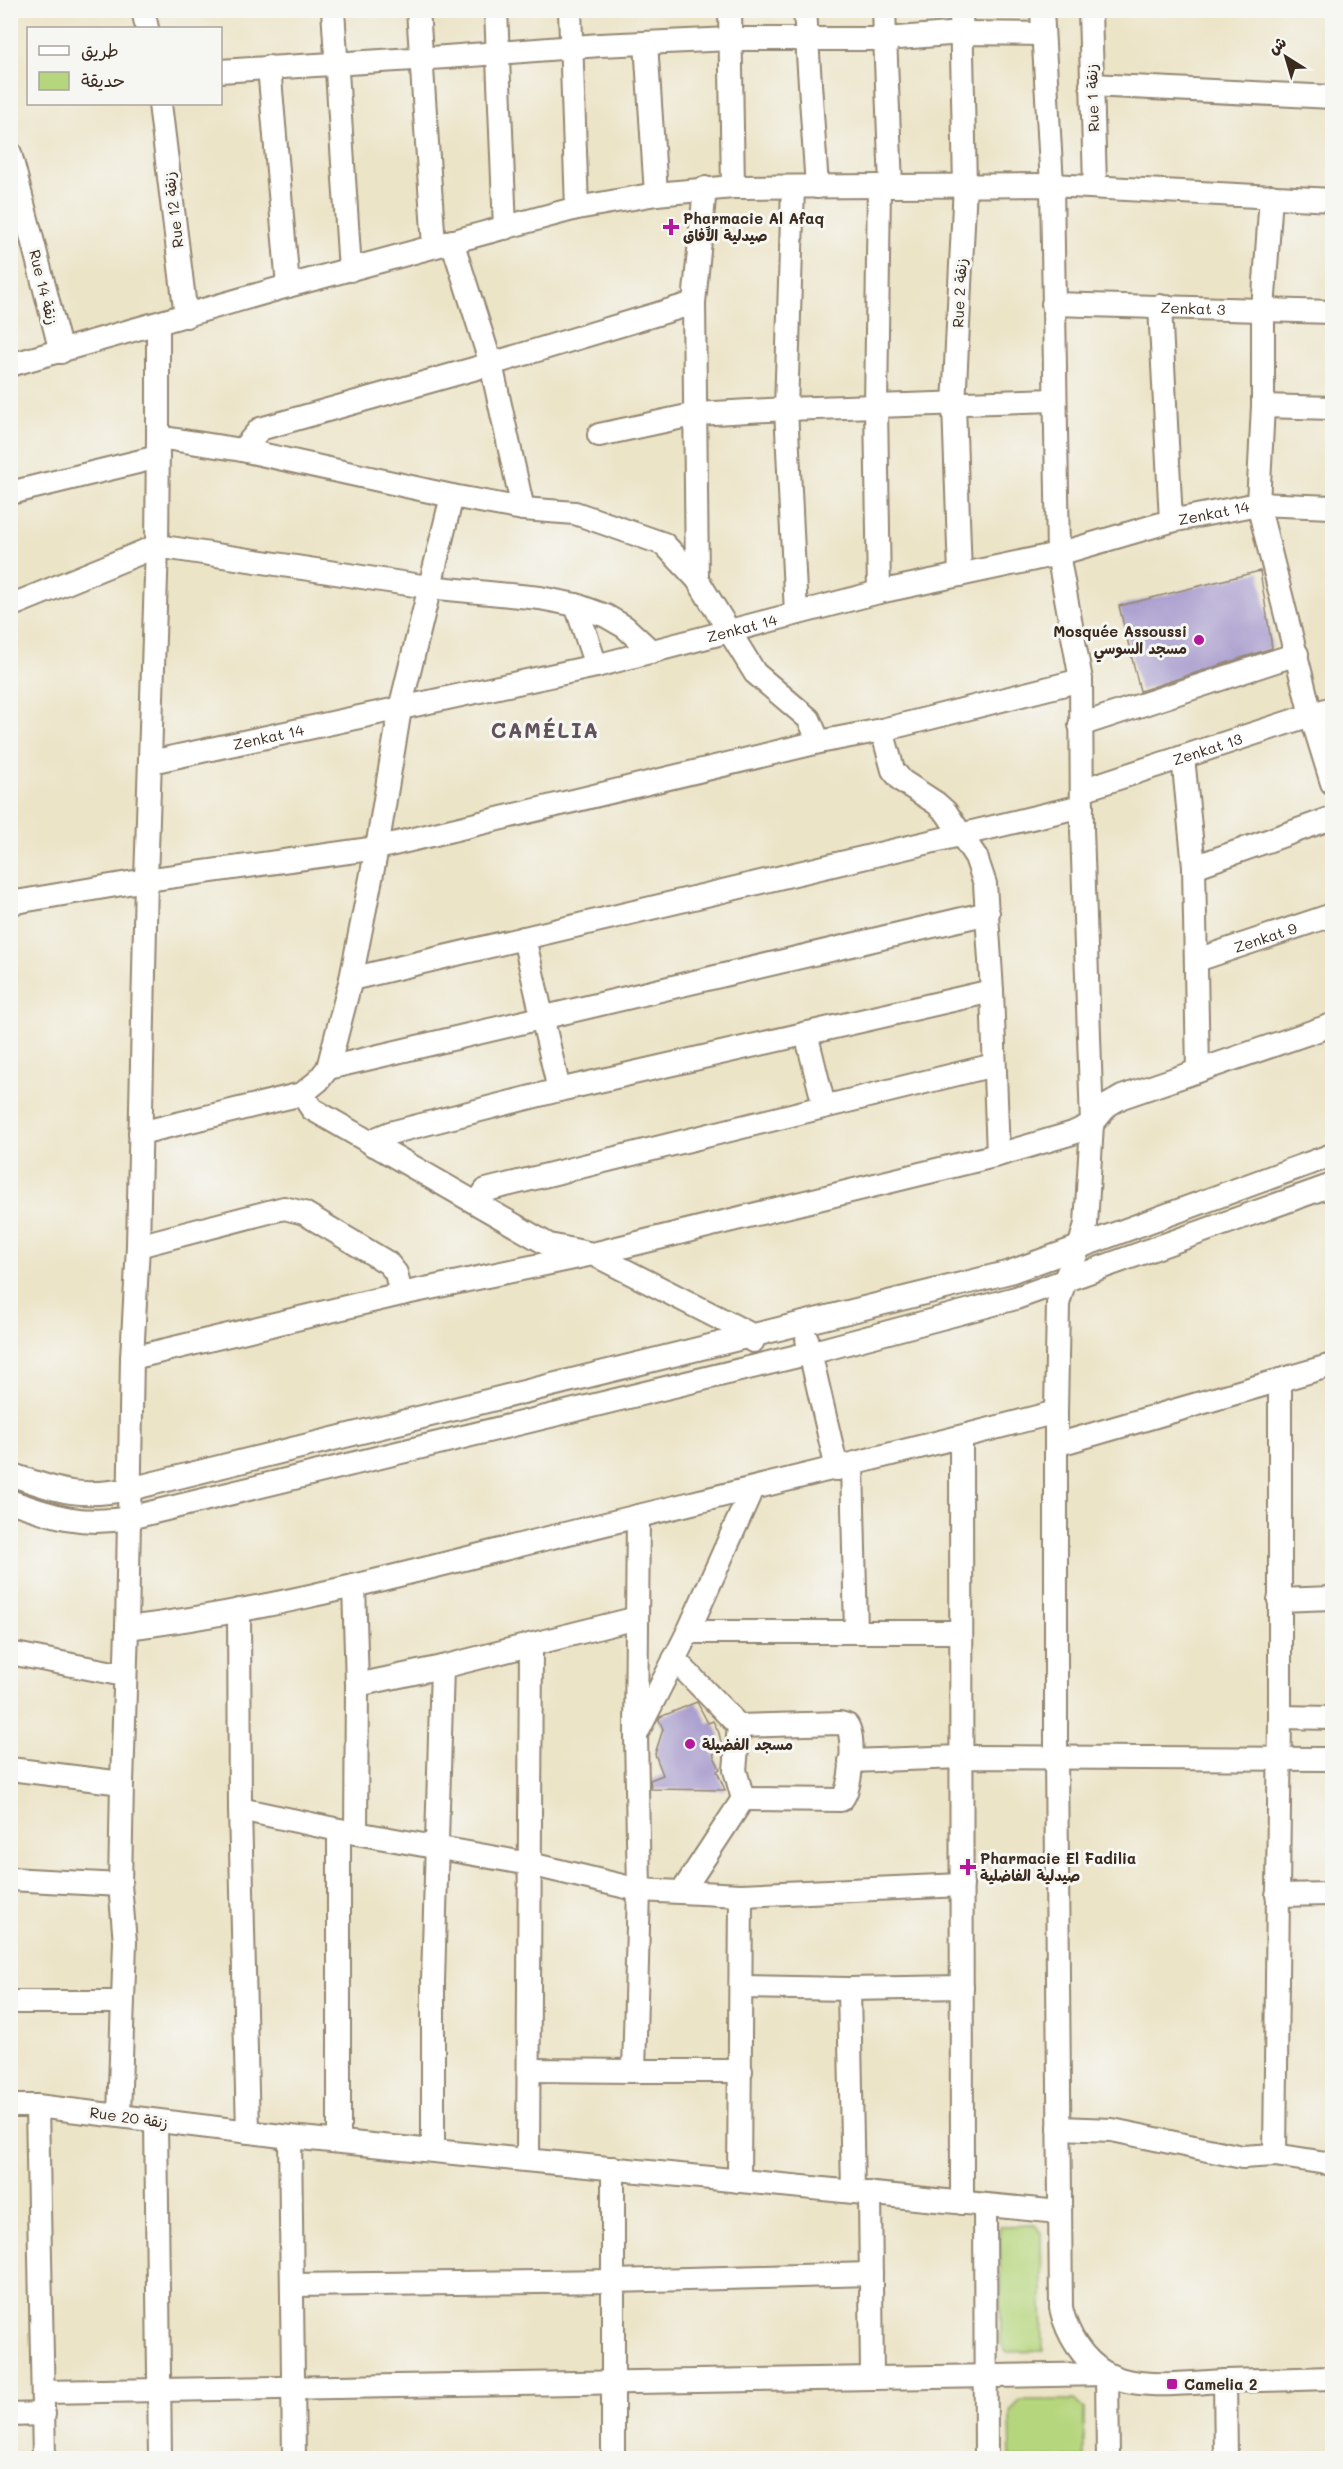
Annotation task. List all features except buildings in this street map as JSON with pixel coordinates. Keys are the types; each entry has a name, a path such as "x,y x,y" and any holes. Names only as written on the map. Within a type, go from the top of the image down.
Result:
{"street":[{"path":"143,10 147,27"},
{"path":"333,10 334,62 350,270"},
{"path":"418,10 443,244 490,364 523,509"},
{"path":"496,10 505,228"},
{"path":"570,10 578,208"},
{"path":"729,10 733,187"},
{"path":"805,10 817,187"},
{"path":"879,592 876,407 885,186 886,39 884,10"},
{"name":"Rue 2 زنقة","path":"960,575 954,405 965,185 961,10"},
{"path":"1042,10 1052,185 1058,554 1081,680 1080,724 1092,1124 1086,1224 1058,1304 1056,1757 1061,2308 1065,2324 1080,2350 1093,2364 1107,2374"},
{"name":"Rue 1 زنقة","path":"1090,10 1095,185"},
{"path":"222,71 334,62 422,59 499,51 731,39 886,39 962,33 1043,34"},
{"path":"646,43 656,194"},
{"path":"269,67 288,286"},
{"path":"1091,85 1332,97"},
{"name":"Rue 12 زنقة","path":"160,105 186,316"},
{"name":"Rue 14 زنقة","path":"10,153 61,352"},
{"path":"10,365 158,325 288,286 578,208 656,194 733,187 1095,185 1332,200"},
{"path":"793,187 786,408 796,613"},
{"path":"697,579 694,303 705,188"},
{"path":"1271,196 1263,310 1263,406 1258,504 1297,654 1322,712 1332,783"},
{"path":"242,450 260,429 694,303"},
{"name":"Zenkat 3","path":"1053,304 1332,312"},
{"path":"1160,306 1171,521"},
{"path":"119,2115 125,1942 120,1885 124,1675 128,1628 132,1358 138,1246 146,880 157,546 158,325"},
{"path":"599,435 697,414 786,408 954,405 1054,400"},
{"path":"1263,406 1332,408"},
{"path":"10,493 158,447 242,450 452,496 523,509 575,513 664,544 697,579 732,631 755,673 809,719 819,742"},
{"path":"140,1133 302,1094 318,1081 328,1068 351,979 377,848 400,709 452,496"},
{"name":"Zenkat 14","path":"151,762 596,666 879,592 1058,554 1171,521 1258,504 1332,507"},
{"path":"10,606 157,546 428,587 540,598 576,605 606,616 625,627 652,652"},
{"path":"576,605 596,666"},
{"path":"1080,724 1297,654"},
{"path":"10,903 146,880 377,848 819,742 882,730 1081,680"},
{"name":"Zenkat 13","path":"351,979 964,836 1082,798 1183,757 1322,712"},
{"path":"882,730 893,770 902,781 936,803 964,836 976,857 982,875 988,913 998,1155"},
{"path":"1183,757 1194,867 1197,1071"},
{"path":"1194,867 1332,818"},
{"path":"328,1068 988,913"},
{"name":"Zenkat 9","path":"1197,960 1332,915"},
{"path":"524,938 559,1090"},
{"path":"373,1145 378,1138 390,1133 559,1090 992,991"},
{"path":"132,1358 400,1293 593,1254 998,1155 1072,1133 1092,1124 1108,1105 1122,1097 1332,1025"},
{"path":"806,1033 824,1106"},
{"path":"477,1203 486,1190 994,1065"},
{"path":"302,1094 312,1109 549,1245 593,1254 752,1335"},
{"path":"10,1474 54,1490 78,1494 103,1494 130,1489 1010,1272 1332,1155"},
{"path":"10,1502 73,1521 102,1522 129,1518 810,1353 1016,1298 1332,1185"},
{"path":"138,1246 284,1209 294,1209 388,1263 396,1273 400,1293"},
{"path":"803,1323 844,1467 856,1632"},
{"path":"752,1335 758,1364"},
{"path":"1056,1445 1332,1365"},
{"path":"1275,2155 1280,1717 1280,1380"},
{"path":"128,1628 185,1621 354,1586 844,1467 1056,1412"},
{"path":"961,1437 962,1987 986,2375 986,2458"},
{"path":"636,1735 688,1632 752,1489"},
{"path":"634,2071 639,1890 636,1735 638,1516"},
{"path":"339,2141 347,1832 357,1685 354,1586"},
{"path":"1279,1600 1332,1598"},
{"path":"239,1610 240,1809 248,2132"},
{"path":"357,1685 531,1646 637,1618"},
{"path":"688,1632 961,1632"},
{"path":"528,2160 531,1646"},
{"path":"10,1653 124,1675"},
{"path":"674,1659 739,1726 844,1724 851,1734 848,1790 841,1800 743,1799"},
{"path":"433,2150 433,1981 442,1667"},
{"path":"1280,1717 1332,1718"},
{"path":"682,1892 743,1799 735,1770 739,1726"},
{"path":"850,1761 961,1757 1332,1759"},
{"path":"10,1769 122,1784"},
{"path":"240,1809 347,1832 530,1864 639,1890 741,1895 962,1885"},
{"path":"10,1879 120,1885"},
{"path":"1277,1895 1332,1894"},
{"path":"739,2181 741,1895"},
{"path":"742,1988 962,1987"},
{"path":"849,1989 861,2192 871,2274 872,2377"},
{"path":"10,2002 122,2002"},
{"path":"529,2070 741,2071"},
{"name":"Rue 20 زنقة","path":"10,2106 37,2106 290,2137 1059,2212"},
{"path":"37,2106 44,2458"},
{"path":"156,2121 160,2458"},
{"path":"1059,2128 1112,2130 1242,2157 1275,2155 1332,2164"},
{"path":"290,2137 294,2458"},
{"path":"613,2168 613,2458"},
{"path":"292,2284 613,2281 871,2274"},
{"path":"10,2415 43,2403 159,2389 986,2375 1107,2374 1137,2382 1172,2384 1332,2378"},
{"path":"1107,2374 1108,2458"},
{"path":"1225,2381 1226,2458"}],"green space":[{"path":"1035,2225 1041,2233 1043,2351 1006,2352 1001,2343 1000,2226"},
{"path":"1021,2400 1074,2400 1084,2409 1084,2458 1011,2458 1010,2411"}],"place":[{"name":"Pharmacie Al Afaq صيدلية الاًفاق","path":"671,227"},
{"name":"Mosquée Assoussi مسجد السوسي","path":"1199,640"},
{"name":"مسجد الفضيلة","path":"690,1744"},
{"name":"Pharmacie El Fadilia صيدلية الفاضلية","path":"968,1867"},
{"name":"Camelia 2","path":"1172,2384"}],"district":[{"name":"CAMÉLIA","path":"545,729"}]}
